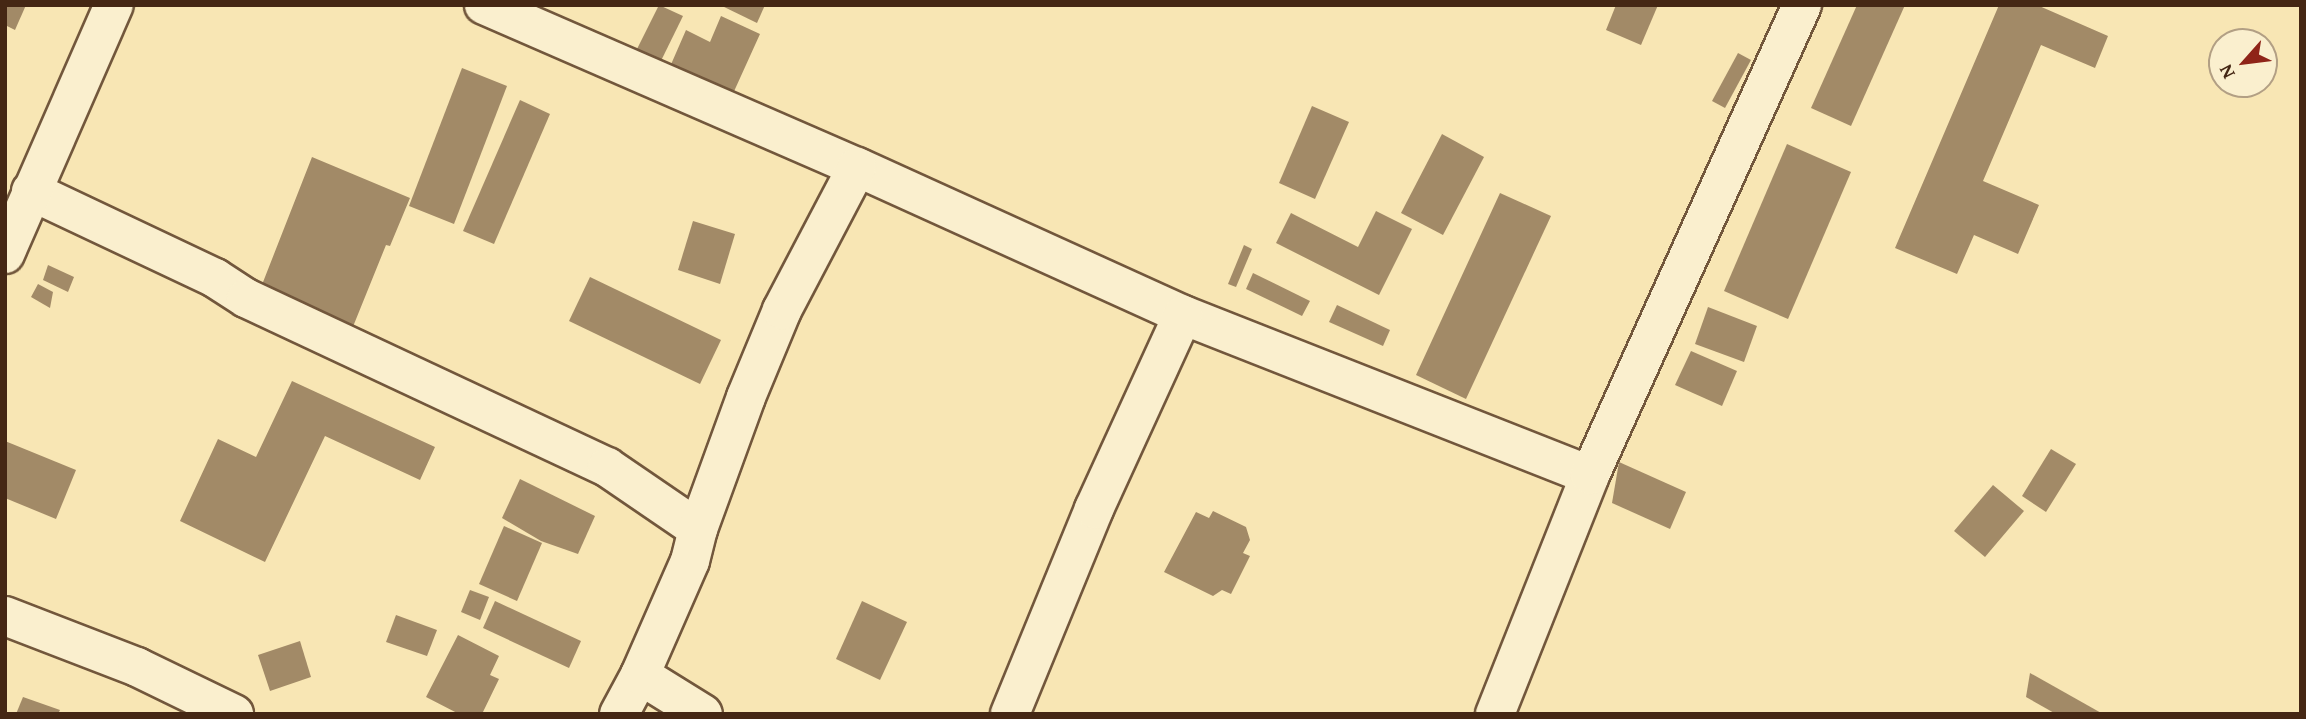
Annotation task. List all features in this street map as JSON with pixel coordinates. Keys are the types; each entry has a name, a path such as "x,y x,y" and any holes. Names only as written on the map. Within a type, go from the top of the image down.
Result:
{"street":[{"path":"5,254 114,5"},
{"path":"484,5 857,167 1182,315 1590,475"},
{"path":"1495,714 1590,475 1802,5"},
{"path":"619,714 640,675 690,561 698,529 746,397 782,310 857,167"},
{"path":"31,191 215,278 246,298 607,467 698,529"},
{"path":"1010,714 1094,509 1182,315"},
{"path":"5,616 137,667 234,714"},
{"path":"640,675 703,714"}],"building":[{"path":"5,5 26,5 15,30 5,25"},
{"path":"659,5 683,16 656,71 632,59"},
{"path":"720,5 765,5 757,23"},
{"path":"1616,5 1658,5 1641,45 1606,30"},
{"path":"1857,5 1905,5 1851,126 1811,108"},
{"path":"1999,5 2037,5 2108,36 2095,68 2041,45 1983,181 2039,205 2018,254 1974,235 1957,274 1895,248"},
{"path":"721,16 760,34 731,98 669,69 686,30 710,42"},
{"path":"1738,53 1751,60 1725,108 1712,101"},
{"path":"462,68 507,86 454,224 409,206"},
{"path":"520,100 550,114 494,244 463,231"},
{"path":"1312,106 1349,122 1315,199 1279,183"},
{"path":"1442,134 1484,157 1443,235 1401,213"},
{"path":"1787,144 1851,172 1788,319 1724,291"},
{"path":"312,157 410,198 390,246 386,245 348,339 256,300"},
{"path":"1500,193 1551,216 1466,399 1416,375"},
{"path":"1376,211 1412,229 1379,295 1276,243 1291,213 1358,247"},
{"path":"693,221 735,234 720,284 678,270"},
{"path":"1244,245 1252,249 1236,287 1228,284"},
{"path":"48,265 74,277 68,292 43,280"},
{"path":"1253,273 1310,301 1302,316 1246,289"},
{"path":"590,277 721,340 700,384 569,321"},
{"path":"38,284 53,292 50,308 31,297"},
{"path":"1337,305 1390,330 1383,346 1329,322"},
{"path":"1708,307 1757,326 1744,362 1695,344"},
{"path":"1691,351 1737,371 1722,406 1675,385"},
{"path":"292,381 435,447 420,480 325,436 265,562 180,521 218,439 256,457"},
{"path":"5,441 76,470 56,519 5,498"},
{"path":"2051,449 2076,464 2046,512 2022,496"},
{"path":"1619,462 1686,492 1670,529 1612,503"},
{"path":"520,479 595,516 578,554 541,541 502,518"},
{"path":"1993,485 2024,511 1985,557 1954,531"},
{"path":"1213,511 1246,527 1250,540 1243,553 1250,556 1231,594 1222,590 1213,596 1164,572 1196,512 1209,518"},
{"path":"504,526 542,543 517,601 479,584"},
{"path":"470,590 489,597 480,620 461,612"},
{"path":"495,601 581,641 569,668 483,628"},
{"path":"862,601 907,622 880,680 836,659"},
{"path":"396,615 437,630 427,656 386,642"},
{"path":"458,635 499,656 490,675 499,679 482,714 459,714 426,697"},
{"path":"300,641 311,677 270,691 258,655"},
{"path":"2030,673 2103,714 2056,714 2026,697"},
{"path":"23,697 60,710 58,714 16,714"}]}
